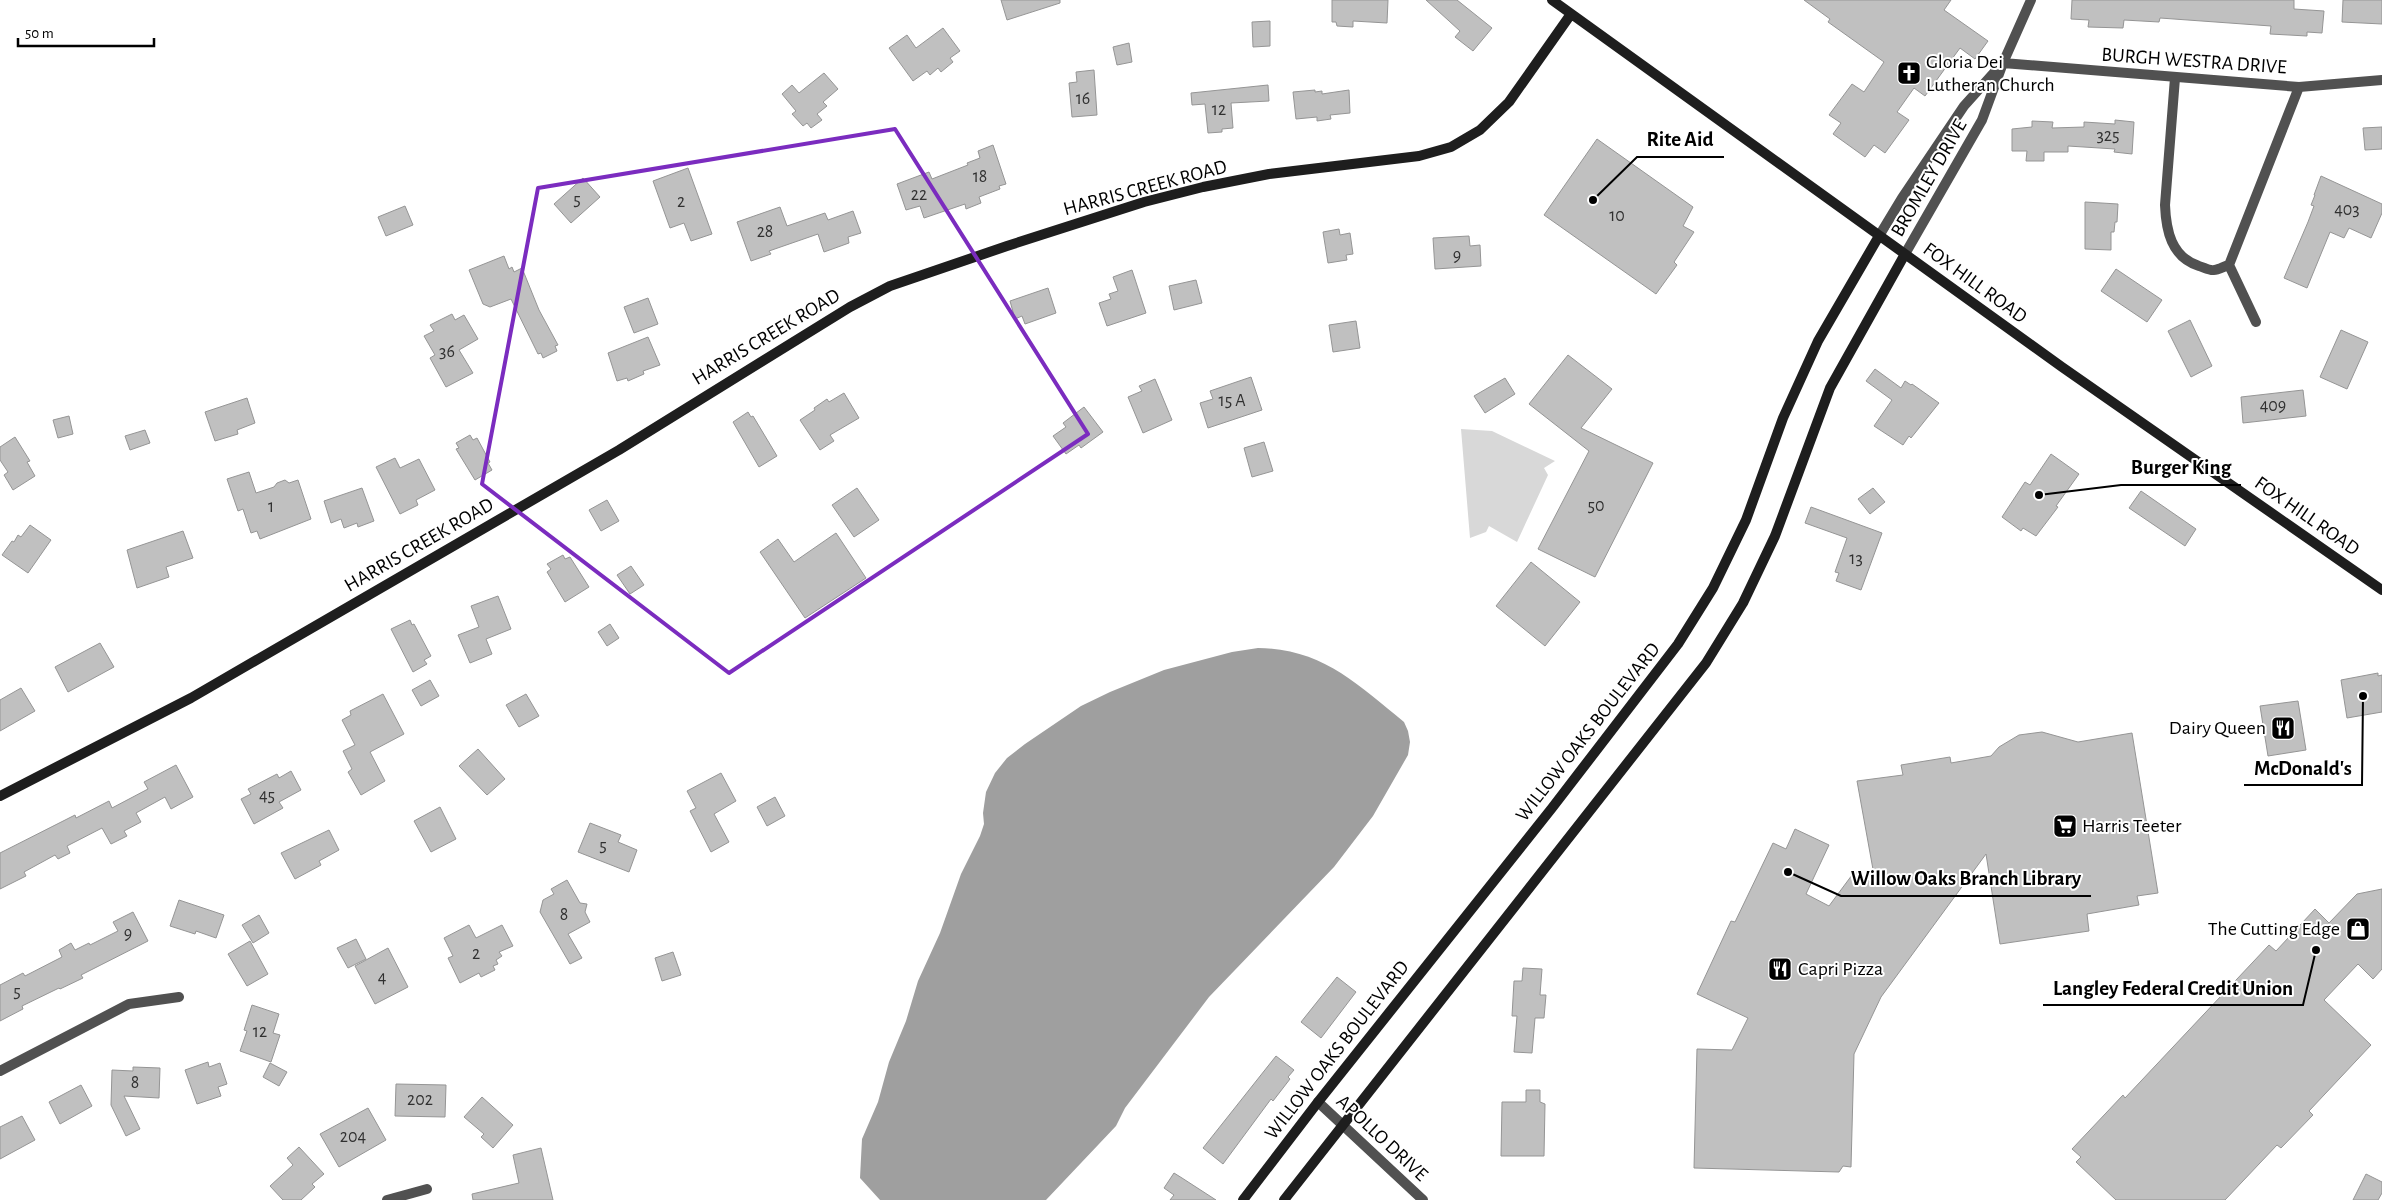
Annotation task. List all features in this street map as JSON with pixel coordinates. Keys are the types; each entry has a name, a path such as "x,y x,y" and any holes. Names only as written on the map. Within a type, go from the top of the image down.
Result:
{"street":[{"name":"FOX HILL ROAD","path":"1552,0 1905,254 2382,590"},
{"name":"BROMLEY DRIVE","path":"1905,254 1982,120 2003,63 2031,0"},
{"name":"HARRIS CREEK ROAD","path":"0,796 198,693 619,450 850,307 890,286 1125,208 1203,187 1269,174 1419,156 1451,147 1480,130 1509,102 1571,14"},
{"name":"BROMLEY DRIVE","path":"1880,236 1902,198 1964,106 2003,63"},
{"name":"BURGH WESTRA DRIVE","path":"2003,63 2175,78 2299,86 2382,80"},
{"path":"2175,78 2164,205 2166,226 2173,245 2182,258 2213,270 2229,265"},
{"path":"2256,322 2229,265 2299,86"},
{"name":"WILLOW OAKS BOULEVARD","path":"1243,1200 1318,1102 1552,808 1678,644 1713,588 1746,520 1783,418 1818,341 1880,236"},
{"path":"1284,1200 1706,664 1743,603 1775,536 1830,388 1905,254"},
{"path":"0,1071 128,1004 179,997"},
{"name":"APOLLO DRIVE","path":"1318,1102 1423,1200"},
{"path":"387,1200 427,1190"}],"highlighted area":[{"path":"895,129 1088,434 729,673 482,484 538,188"}],"shaded area":[{"path":"1461,429 1492,431 1555,461 1544,468 1548,475 1517,542 1489,526 1486,532 1470,538"},
{"path":"1258,648 1301,654 1320,662 1354,682 1404,722 1410,742 1408,755 1373,816 1334,867 1209,997 1125,1108 1116,1126 1046,1200 880,1200 860,1178 862,1139 878,1102 889,1062 906,1021 918,981 940,933 961,874 980,836 984,824 983,813 986,792 995,773 1007,758 1025,744 1081,706 1110,692 1164,670 1232,652"}],"building":[{"path":"1001,0 1060,0 1060,3 1007,20"},
{"path":"1332,0 1388,0 1387,23 1353,21 1353,27 1337,26 1336,22 1332,22"},
{"path":"1426,0 1457,0 1492,28 1473,51 1455,37 1460,31"},
{"name":"Gloria Dei Lutheran Church","path":"1804,0 1951,0 1944,10 1988,41 1975,59 1960,48 1925,96 1914,88 1897,112 1909,120 1885,153 1874,145 1865,157 1833,134 1841,123 1829,115 1852,84 1864,92 1884,62 1828,22 1830,19"},
{"path":"2072,0 2294,0 2294,9 2324,11 2322,33 2307,32 2307,36 2270,34 2271,26 2160,18 2159,22 2124,20 2123,28 2088,27 2089,20 2071,19"},
{"path":"2343,0 2382,0 2382,24 2342,22"},
{"path":"1270,21 1270,46 1253,47 1252,22"},
{"path":"943,28 960,51 950,58 953,62 941,72 938,68 930,75 927,71 913,81 889,48 907,35 916,48"},
{"path":"1129,43 1132,62 1117,65 1113,47"},
{"path":"1094,70 1097,115 1072,117 1069,83 1077,82 1076,72"},
{"path":"824,73 838,89 823,102 827,106 817,114 822,120 811,128 807,123 803,126 792,114 796,111 782,94 792,85 799,93"},
{"path":"1268,85 1269,101 1231,103 1233,128 1222,129 1222,132 1208,133 1205,104 1192,105 1191,93"},
{"path":"1315,90 1315,92 1322,91 1322,94 1349,90 1350,113 1330,115 1331,119 1317,121 1317,117 1296,119 1293,92"},
{"path":"2115,120 2134,122 2132,154 2114,152 2115,149 2068,146 2068,152 2044,152 2044,161 2026,161 2027,151 2012,151 2012,129 2032,127 2032,121 2053,122 2052,128 2084,127 2084,122 2115,124"},
{"path":"2382,127 2382,149 2365,150 2363,128"},
{"path":"1597,139 1693,207 1683,226 1694,232 1674,262 1677,265 1656,294 1544,215"},
{"path":"993,145 1006,184 999,186 1000,189 979,197 981,203 966,209 965,204 924,218 920,206 906,210 897,184 929,172 932,179 968,165 967,163 980,158 978,151"},
{"path":"688,168 712,234 691,241 684,223 670,228 653,181"},
{"path":"2321,176 2382,204 2382,213 2371,238 2349,228 2344,238 2330,232 2307,288 2284,278 2314,206 2311,205"},
{"path":"583,178 600,197 571,223 554,204"},
{"path":"2085,202 2118,204 2117,222 2115,222 2114,232 2111,232 2111,250 2085,249"},
{"path":"405,206 413,225 386,236 378,217"},
{"path":"780,207 787,226 825,213 828,220 853,211 861,233 848,237 849,243 824,252 818,234 769,251 771,254 751,261 737,222"},
{"path":"1339,229 1340,235 1350,233 1353,254 1346,255 1347,260 1328,263 1323,232"},
{"path":"1469,236 1470,246 1480,245 1481,266 1435,269 1433,238"},
{"path":"504,256 509,269 512,267 514,272 522,268 539,310 558,345 555,346 557,351 543,358 541,353 538,354 511,299 490,307 483,304 469,270"},
{"path":"2116,269 2162,300 2147,322 2101,291"},
{"path":"1132,270 1146,313 1107,326 1099,303 1111,299 1109,294 1118,291 1113,277"},
{"path":"1196,280 1202,303 1174,310 1169,286"},
{"path":"1048,288 1056,313 1025,324 1022,316 1015,319 1010,301"},
{"path":"648,298 658,324 634,333 624,307"},
{"path":"452,314 455,320 464,315 478,339 459,350 473,373 446,387 430,358 435,355 424,336 434,331 430,325"},
{"path":"2190,320 2212,366 2191,377 2168,331"},
{"path":"1356,321 1360,348 1333,352 1329,325"},
{"path":"2341,330 2368,342 2347,389 2320,377"},
{"path":"648,337 660,365 643,371 644,374 628,381 627,378 617,381 608,353"},
{"path":"1568,355 1612,389 1581,428 1653,463 1595,577 1538,549 1589,451 1529,404"},
{"path":"1875,369 1901,388 1905,381 1939,403 1911,438 1909,436 1903,445 1874,426 1892,400 1866,381"},
{"path":"1251,377 1262,410 1208,428 1200,403 1213,399 1210,391"},
{"path":"1505,378 1515,394 1485,413 1474,396"},
{"path":"1155,379 1172,420 1143,433 1128,397 1142,391 1139,386"},
{"path":"2303,390 2306,416 2243,423 2241,397"},
{"path":"844,393 859,418 830,435 834,441 820,450 800,420 827,399 829,402"},
{"path":"247,398 255,423 237,430 238,434 215,441 205,412"},
{"path":"1084,407 1103,432 1081,448 1079,445 1066,454 1053,436 1066,427 1063,423"},
{"path":"748,412 751,417 753,416 777,456 759,467 733,422"},
{"path":"69,416 73,434 58,438 53,420"},
{"path":"145,430 150,443 130,450 125,436"},
{"path":"470,435 473,440 477,438 490,462 488,463 492,470 475,480 456,449 459,448 456,443"},
{"path":"15,437 30,461 27,462 35,476 13,490 4,475 8,472 0,460 0,447"},
{"path":"1264,442 1273,471 1252,477 1244,448"},
{"path":"2051,454 2079,474 2056,506 2058,507 2036,536 2023,528 2021,531 2002,517 2025,482 2030,485"},
{"path":"395,458 400,468 419,459 435,490 416,500 418,505 400,514 376,467"},
{"path":"249,472 256,493 274,487 277,483 285,480 289,483 298,480 311,519 260,539 257,531 251,533 243,509 238,511 227,479"},
{"path":"362,488 374,521 358,527 357,523 344,528 341,519 331,523 324,501"},
{"path":"857,488 879,520 854,537 832,505"},
{"path":"1873,488 1885,502 1870,514 1858,499"},
{"path":"2141,491 2196,529 2185,546 2129,508"},
{"path":"607,500 619,521 601,531 589,510"},
{"path":"1811,507 1882,533 1861,590 1836,581 1839,573 1835,572 1847,538 1805,523"},
{"path":"30,525 51,540 28,573 2,555 12,541 14,542 18,535 21,537"},
{"path":"183,531 193,558 166,567 169,577 137,588 127,550"},
{"path":"836,533 866,578 805,618 760,552 778,539 794,562"},
{"path":"563,555 565,559 570,557 589,587 565,602 547,572 551,569 547,564"},
{"path":"1531,562 1580,602 1545,646 1496,606"},
{"path":"631,566 644,585 630,594 617,575"},
{"path":"498,596 511,629 486,639 492,654 470,663 458,635 479,627 471,606"},
{"path":"410,620 431,656 424,660 427,664 413,672 391,629"},
{"path":"610,624 619,638 607,646 598,632"},
{"path":"100,643 114,667 68,692 55,667"},
{"path":"2378,673 2378,676 2382,675 2382,712 2347,718 2341,680"},
{"path":"430,680 439,696 421,706 412,690"},
{"path":"21,688 35,711 0,731 0,700"},
{"path":"383,694 404,734 370,752 385,781 361,795 348,772 352,769 343,751 355,745 342,720 351,715 350,711"},
{"path":"526,694 539,716 519,727 506,705"},
{"name":"Dairy Queen","path":"2298,701 2306,750 2268,756 2260,706"},
{"path":"2042,732 2078,742 2132,733 2158,893 2137,896 2139,905 2087,914 2089,931 2000,944 1986,854 1881,997 1854,1054 1851,1167 1843,1166 1839,1172 1694,1168 1697,1049 1732,1050 1748,1018 1697,994 1731,921 1735,922 1773,843 1786,849 1795,829 1829,845 1806,894 1829,906 1855,871 1876,886 1857,781 1903,775 1901,765 1950,757 1951,763 1991,756 1999,747 2019,735"},
{"path":"478,749 505,779 487,795 459,766"},
{"path":"176,765 193,797 171,809 165,797 136,813 141,822 124,831 127,836 111,844 102,828 67,846 70,853 58,859 55,855 24,872 26,876 0,889 0,853 75,815 76,818 109,801 112,808 148,789 144,782"},
{"path":"291,771 301,790 279,802 283,808 254,824 241,799 251,794 248,789 277,774 279,778"},
{"path":"721,773 736,801 714,814 729,842 711,852 690,811 696,808 687,791"},
{"path":"775,797 785,816 767,826 757,807"},
{"path":"440,807 456,839 431,852 414,821"},
{"path":"590,823 621,835 618,842 637,850 629,872 578,852"},
{"path":"329,830 339,850 319,861 321,865 295,879 281,853"},
{"path":"567,880 580,903 587,904 585,912 590,922 568,934 582,958 570,964 540,912 543,900 554,894 551,889"},
{"path":"2382,889 2382,969 2373,979 2358,964 2324,1000 2371,1045 2309,1111 2313,1115 2281,1148 2277,1145 2225,1200 2116,1200 2076,1162 2081,1157 2072,1149 2123,1095 2125,1098 2269,945 2276,951 2315,909 2329,923 2357,894"},
{"path":"179,900 224,915 216,938 196,931 195,934 170,926"},
{"path":"133,912 148,941 81,975 83,978 22,1006 23,1009 0,1021 0,985 23,973 25,976 62,957 59,950 71,943 75,950 118,931 113,922"},
{"path":"259,915 269,933 253,943 242,925"},
{"path":"469,925 476,938 502,925 513,946 499,952 502,956 496,960 498,964 493,966 495,970 481,977 479,973 460,983 448,958 453,956 444,938"},
{"path":"356,939 366,959 348,968 337,948"},
{"path":"250,941 268,974 247,986 228,954"},
{"path":"388,948 408,987 375,1004 355,966"},
{"path":"673,952 681,975 662,981 655,958"},
{"path":"1523,968 1542,969 1540,995 1546,995 1544,1018 1535,1018 1532,1053 1514,1052 1517,1016 1512,1016 1514,981 1522,981"},
{"path":"1337,977 1356,992 1321,1038 1301,1022"},
{"path":"252,1005 279,1014 273,1033 280,1035 271,1062 240,1051 247,1031 244,1030"},
{"path":"1276,1056 1294,1070 1288,1077 1290,1079 1273,1101 1271,1099 1223,1164 1203,1148"},
{"path":"208,1062 209,1067 220,1063 227,1084 218,1087 221,1096 197,1104 185,1070"},
{"path":"270,1063 287,1072 279,1086 263,1077"},
{"path":"133,1067 160,1068 159,1098 124,1096 140,1129 126,1136 111,1105 112,1070 133,1071"},
{"path":"396,1084 446,1085 445,1117 395,1116"},
{"path":"81,1085 92,1106 60,1124 49,1102"},
{"path":"1526,1090 1540,1090 1540,1102 1545,1104 1544,1156 1501,1156 1502,1102 1526,1102"},
{"path":"482,1097 513,1125 493,1148 481,1137 484,1134 464,1117"},
{"path":"368,1108 386,1140 339,1167 320,1134"},
{"path":"22,1116 35,1140 0,1159 0,1127"},
{"path":"299,1147 324,1174 312,1184 315,1187 301,1200 283,1200 270,1186 293,1165 287,1158"},
{"path":"541,1148 553,1200 473,1200 472,1194 519,1183 513,1155"},
{"path":"1174,1173 1216,1200 1170,1200 1174,1195 1164,1188"},
{"path":"2366,1174 2382,1182 2382,1193 2378,1200 2353,1200"}],"place":[{"name":"Gloria Dei Lutheran Church","path":"1909,73"},
{"name":"Rite Aid","path":"1593,200"},
{"name":"Burger King","path":"2039,495"},
{"name":"McDonald's","path":"2363,696"},
{"name":"Dairy Queen","path":"2283,728"},
{"name":"Harris Teeter","path":"2065,826"},
{"name":"Willow Oaks Branch Library","path":"1788,872"},
{"name":"The Cutting Edge","path":"2358,929"},
{"name":"Langley Federal Credit Union","path":"2316,950"},
{"name":"Capri Pizza","path":"1780,969"}]}
